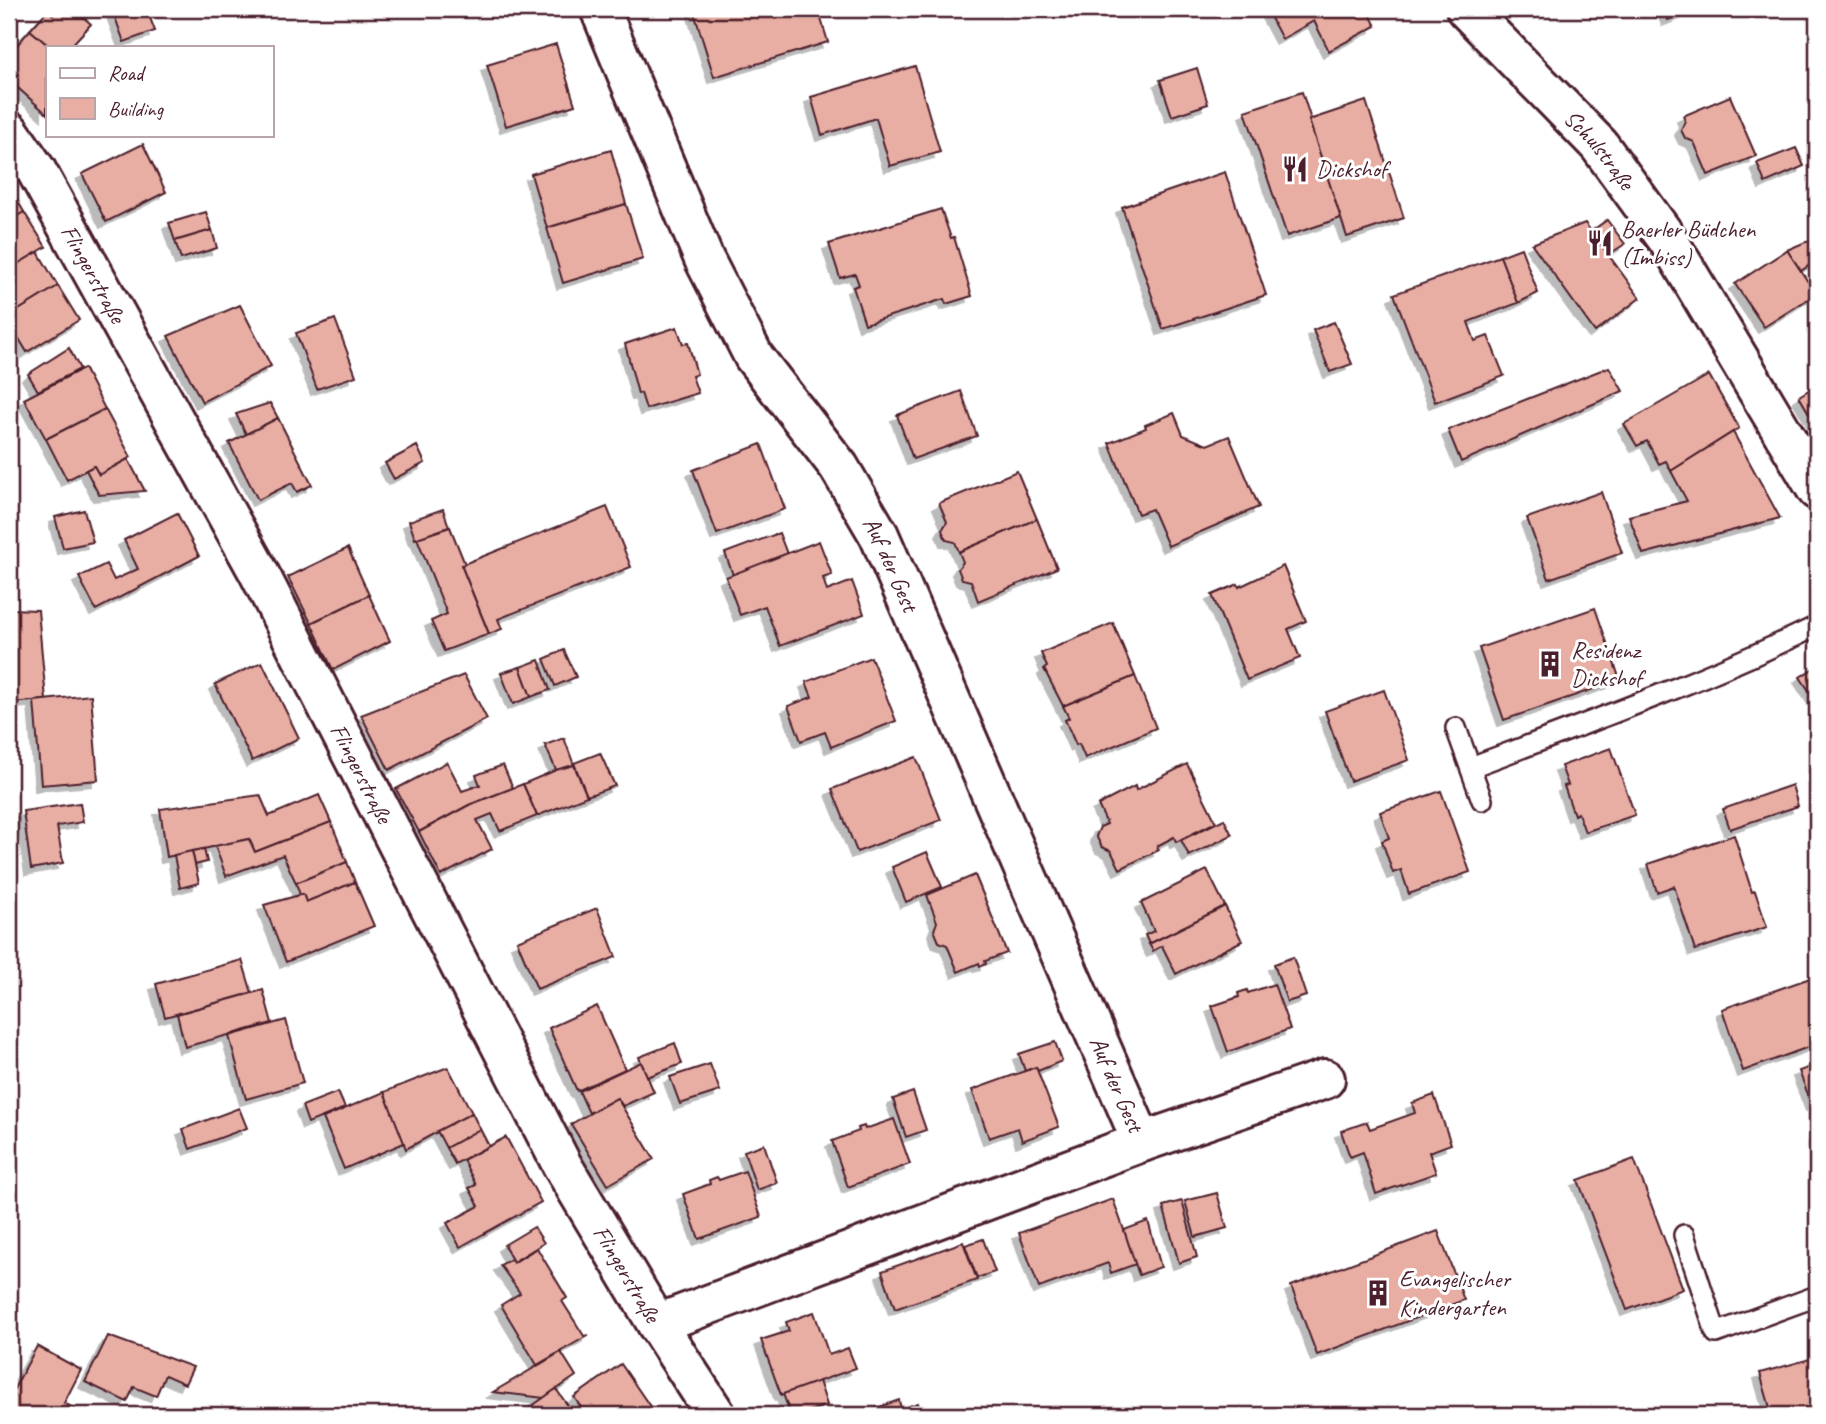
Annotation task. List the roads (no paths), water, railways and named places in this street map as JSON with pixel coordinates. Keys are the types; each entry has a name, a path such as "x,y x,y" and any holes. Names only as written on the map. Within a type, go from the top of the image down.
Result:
{"street":[{"name":"Auf der Gest","path":"600,9 704,259 754,357 839,467 879,535 1142,1142"},
{"name":"Schulstraße","path":"1466,9 1607,156 1668,240 1817,490"},
{"name":"Flingerstraße","path":"9,131 36,170 258,571 562,1165 657,1325 716,1415"},
{"name":"Auf der Gest","path":"657,1325 1142,1142 1325,1079"}],"lane":[{"path":"1471,767 1624,710 1817,626"},
{"path":"1456,728 1482,800"},
{"path":"1684,1235 1716,1334 1817,1296"}],"place":[{"name":"Dickshof","path":"1295,169"},
{"name":"Baerler Büdchen (Imbiss)","path":"1600,243"},
{"name":"Residenz Dickshof","path":"1550,664"},
{"name":"Evangelischer Kindergarten","path":"1378,1293"}]}
